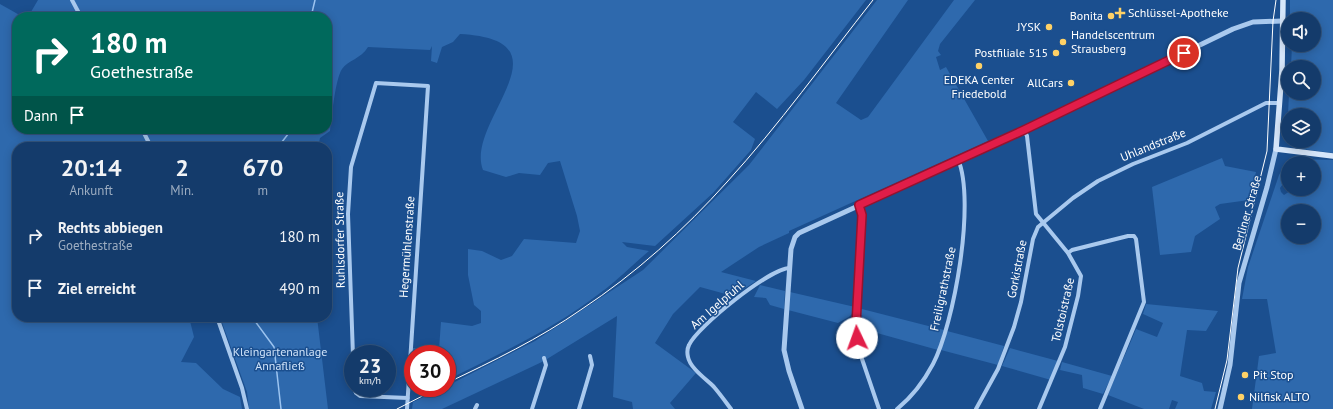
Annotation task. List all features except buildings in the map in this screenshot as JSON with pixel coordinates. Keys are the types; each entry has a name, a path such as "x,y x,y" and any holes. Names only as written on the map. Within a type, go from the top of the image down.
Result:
{"main road":[{"name":"Berliner Straße","path":"1282,12 1283,0"},
{"name":"Berliner Straße","path":"1276,149 1280,103 1281,52"},
{"path":"1276,149 1333,156"}],"street":[{"path":"72,0 78,12"},
{"path":"802,409 789,371 784,350 792,244 796,236 859,205 1024,130 1242,26 1253,22 1281,21"},
{"name":"Ruhlsdorfer Straße","path":"353,345 348,214 353,159 376,83 428,86"},
{"name":"Hegermühlenstraße","path":"407,409 428,86"},
{"name":"Uhlandstraße","path":"1043,223 1073,198 1114,172 1187,143 1266,104 1280,103"},
{"path":"1024,130 1027,136 1035,209 1043,223"},
{"name":"Berliner Straße","path":"1220,409 1230,366 1239,283 1267,187 1276,149"},
{"name":"Freiligrathstraße","path":"897,409 919,387 934,363 955,292 965,218 965,194 958,159"},
{"path":"859,205 862,215 856,325 861,356 879,409"},
{"name":"Tolstoistraße","path":"1039,409 1065,347 1081,285 1080,273 1068,253 1043,223"},
{"name":"Gorkistraße","path":"976,409 998,369 1014,327 1021,302 1035,233 1043,223"},
{"path":"1068,253 1072,250 1131,236 1136,239 1144,302 1100,409"},
{"name":"Am Igelpfuhl","path":"731,409 713,386 691,364 688,359 689,345 716,316 742,294 781,269 790,268"},
{"path":"219,322 242,388 247,409"},
{"path":"579,409 592,365 590,356"},
{"path":"532,409 546,365 544,358"},
{"path":"384,397 408,398"}],"green space":[{"path":"38,0 866,0 804,80 777,109 756,92 733,122 755,139 751,150 713,193 655,246 622,242 627,247 649,251 607,288 582,306 526,340 456,376 456,345 439,345 441,322 472,326 481,323 481,311 474,305 468,275 468,249 482,251 501,260 512,256 524,239 576,243 580,231 577,216 560,161 548,163 540,175 519,173 506,177 483,170 481,151 488,129 508,86 513,67 509,51 493,40 460,34 453,42 442,47 437,63 431,61 432,46 430,50 368,47 362,54 342,69 337,81 332,116 332,12 31,12"},
{"path":"877,0 908,0 836,103 861,120 868,117 954,0 975,0 940,44 938,51 941,55 936,57 940,70 946,67 988,141 789,231 789,233 759,247 721,272 756,281 733,296 700,287 673,314 655,343 696,373 670,403 675,409 633,409 632,402 613,397 617,316 547,359 545,358 544,361 442,409 412,409 413,402 424,397 456,397 456,381 535,341 643,270 749,165"},
{"path":"1290,0 1333,0 1333,153 1295,148 1321,148 1321,108 1288,108 1289,100 1321,100 1321,60 1291,60 1292,52 1321,52 1321,12 1290,12"},
{"path":"0,4 14,12 12,12 12,134 326,134 320,138 319,142 12,142 12,322 190,322 194,337 181,362 196,363 223,389 240,397 242,409 0,409"},
{"path":"1222,158 1225,166 1256,172 1249,200 1220,204 1215,207 1220,219 1195,236 1191,252 1160,255 1152,187"},
{"path":"1321,160 1333,160 1333,409 1252,409 1259,356 1276,353 1267,299 1242,299 1248,267 1281,172 1281,196 1321,196"},
{"path":"760,285 785,291 784,309 770,305 766,298 754,297"},
{"path":"790,292 855,307 853,313 849,317 838,323 788,310"},
{"path":"1146,304 1218,311 1206,331 1187,330 1180,376 1202,383 1204,391 1216,392 1211,409 1175,409 1178,402 1172,400 1169,409 1144,409 1108,395 1136,329 1157,337 1163,323 1143,314"},
{"path":"858,308 944,330 938,350 859,328 858,317 863,316 858,314"},
{"name":"Kleingartenanlage Annafließ","path":"222,322 318,322 328,409 249,409 247,392"},
{"path":"947,331 1004,346 998,365 941,350"},
{"path":"1010,348 1058,361 1051,380 1002,366"},
{"path":"1062,362 1112,376 1103,394 1083,388 1082,375 1060,370"}],"waterway":[{"path":"312,12 315,0"},
{"path":"282,142 288,134"},
{"path":"256,322 274,347 281,409"}],"tram line":[{"path":"456,378 516,349 566,320 621,281 677,234 711,200 746,160 873,0"},
{"path":"1215,409 1227,360 1238,268 1267,151 1273,21 1276,0"},
{"path":"397,409 420,397"}],"place":[{"name":"Schlüssel-Apotheke","path":"1120,13"},
{"name":"Bonita","path":"1111,16"},
{"name":"JYSK","path":"1049,27"},
{"name":"Handelscentrum Strausberg","path":"1063,42"},
{"name":"Postfiliale 515","path":"1056,53"},
{"name":"EDEKA Center Friedebold","path":"979,66"},
{"name":"AllCars","path":"1071,83"},
{"name":"Pit Stop","path":"1245,375"},
{"name":"Nilfisk ALTO","path":"1241,397"}],"route":[{"path":"857,338 856,325 862,215 859,205 992,143 1024,130 1184,53"}]}
